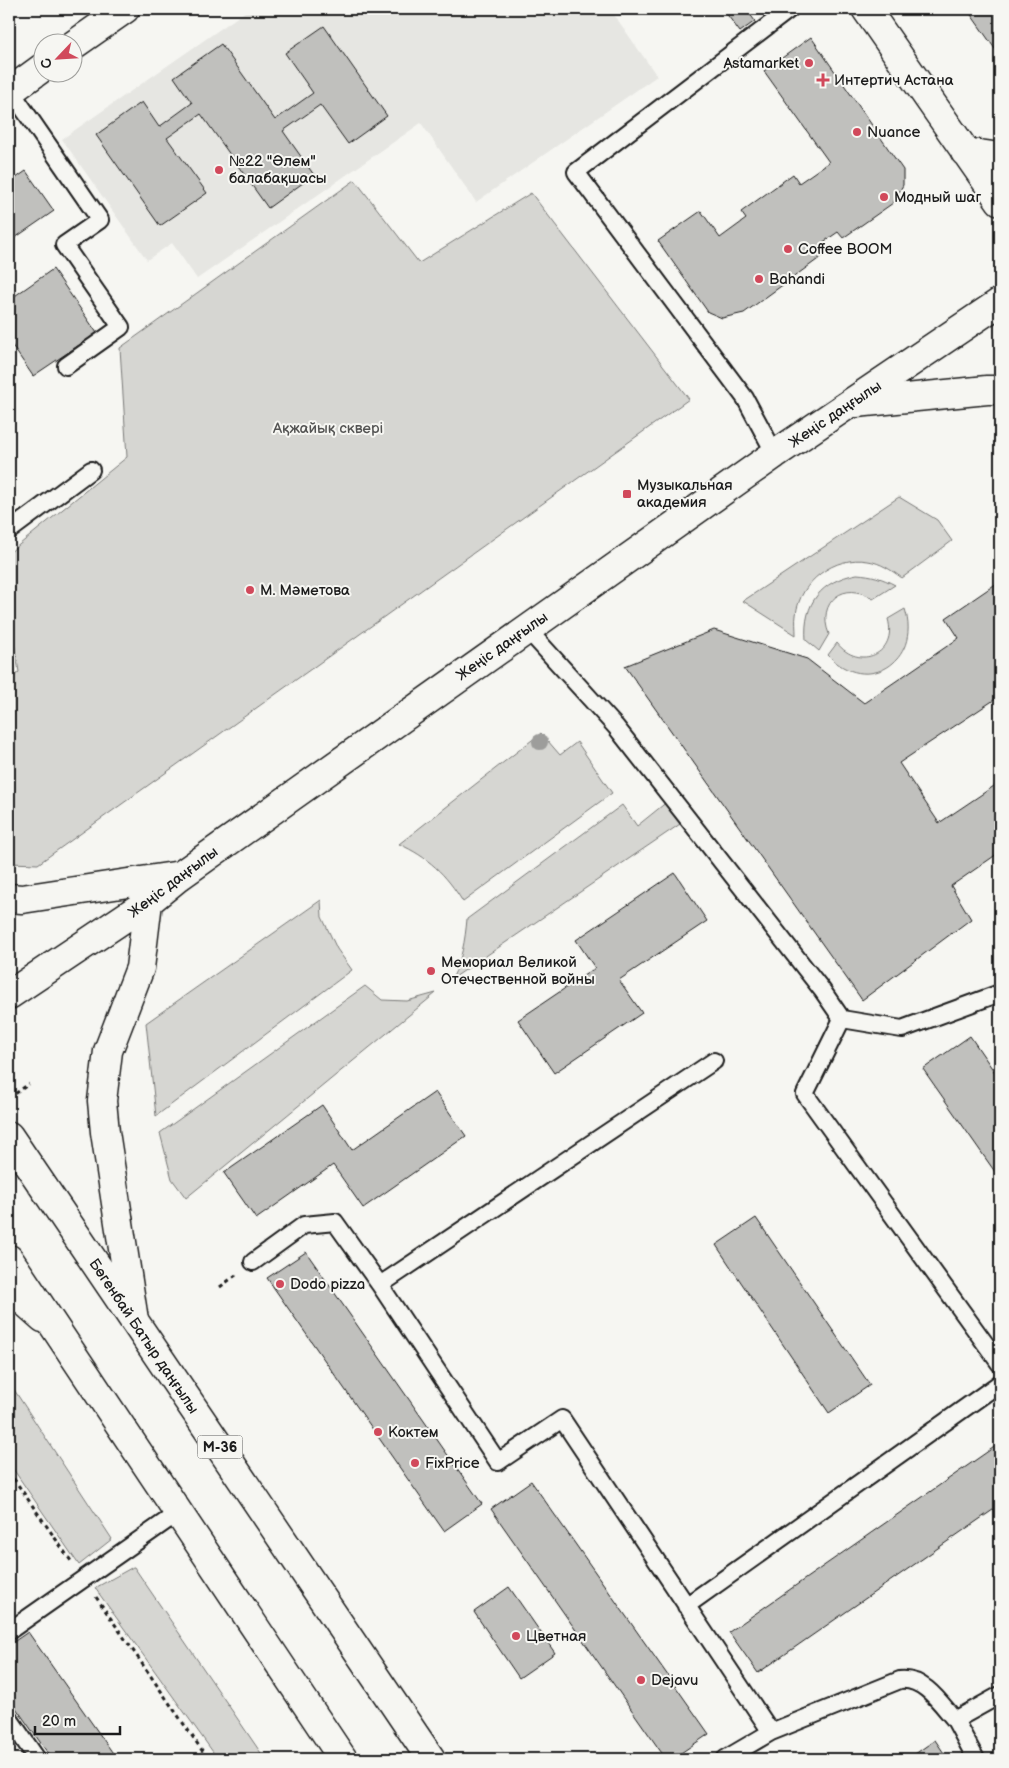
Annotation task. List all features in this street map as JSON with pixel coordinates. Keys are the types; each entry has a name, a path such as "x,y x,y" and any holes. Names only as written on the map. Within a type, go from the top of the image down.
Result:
{"main road":[{"path":"82,39 125,9"},
{"path":"866,9 1000,201"},
{"path":"10,91 32,75"},
{"path":"965,152 1000,156"},
{"name":"Жеңіс даңғылы","path":"9,995 148,902 181,875 775,454 1000,302"},
{"path":"852,403 1000,390"},
{"path":"9,898 22,898 181,875"},
{"path":"134,1320 105,1132 102,1101 108,1051 140,968 148,902"},
{"name":"Бөгенбай Батыр даңғылы","path":"9,1136 431,1759"},
{"path":"9,1259 343,1759"},
{"path":"9,1288 55,1328"}],"lane":[{"path":"775,454 745,398 576,172 790,9"},
{"path":"10,91 100,220 64,245 121,327 66,366"},
{"path":"9,531 91,470"},
{"path":"527,629 616,727 842,1018 902,1029 1000,993"},
{"path":"842,1018 805,1094 1000,1364"},
{"path":"380,1285 714,1061"},
{"path":"253,1262 304,1225 335,1222 380,1285 498,1462 562,1419 771,1732"},
{"path":"686,1606 1000,1383"},
{"path":"9,1632 179,1512"},
{"path":"725,1759 771,1732 900,1680 908,1679 915,1681 928,1690 955,1720 976,1759"},
{"path":"955,1720 1000,1695"},
{"path":"9,1718 37,1759"}],"path":[{"path":"9,1098 29,1084"},
{"path":"9,1472 208,1759"}],"shaded area":[{"name":"№22 \"Әлем\" балабақшасы","path":"249,9 610,9 657,76 476,202 421,123 197,279 172,243 147,260 62,139"}],"green space":[{"name":"Ақжайық сквері","path":"355,180 419,263 531,193 689,399 38,864 9,863 9,680 19,672 9,613 9,553 127,457 120,348"},
{"path":"899,497 937,520 952,541 902,578 882,565 868,561 843,562 832,567 821,573 804,592 796,615 796,635 743,601"},
{"path":"857,574 877,577 895,585 873,599 863,593 852,592 843,593 836,597 826,612 829,634 819,651 806,640 806,627 811,605 824,588 844,577"},
{"path":"905,609 908,628 905,644 898,658 887,667 874,672 858,673 843,667 828,655 837,643 846,651 856,656 874,655 882,649 887,641 890,631 888,619"},
{"path":"541,733 560,755 577,742 612,793 463,902 436,867 399,844"},
{"path":"673,797 686,820 452,979 462,950 467,919 622,805 637,826"},
{"path":"321,900 322,917 337,949 352,970 156,1116 146,1023"},
{"path":"365,986 382,1000 407,1001 436,993 186,1198 172,1179 160,1133"},
{"path":"9,1382 112,1539 79,1565 9,1463"},
{"path":"133,1567 265,1759 218,1759 95,1588"}],"building":[{"path":"723,9 746,9 755,21 740,32"},
{"path":"967,9 1000,9 1000,56"},
{"path":"324,26 387,116 348,144 320,105 283,131 314,175 268,208 201,114 167,138 207,193 160,226 96,135 142,102 159,127 192,103 174,77 221,44 275,120 313,93 285,53"},
{"path":"811,37 903,170 903,185 893,203 843,238 838,232 822,243 828,252 744,313 722,318 708,312 658,241 701,211 720,238 746,219 741,212 793,174 799,183 829,162 764,71"},
{"path":"26,171 54,211 9,242 9,183"},
{"path":"53,269 97,333 33,376 9,341 9,300"},
{"path":"1000,581 1000,696 899,763 939,823 1000,782 1000,852 951,886 971,919 862,1000 625,666 714,630 807,659 864,703 959,638 946,618"},
{"path":"675,873 707,921 619,980 642,1013 554,1073 518,1020 595,968 576,940"},
{"path":"970,1036 1000,1080 1000,1179 923,1069"},
{"path":"435,1092 466,1136 363,1208 333,1165 256,1219 224,1173 322,1105 352,1150"},
{"path":"756,1218 870,1385 829,1413 716,1245"},
{"path":"306,1252 482,1504 444,1531 267,1278"},
{"path":"1000,1443 1000,1505 758,1673 729,1632"},
{"path":"531,1481 709,1734 672,1759 666,1759 491,1509"},
{"path":"509,1587 555,1653 519,1678 474,1612"},
{"path":"28,1632 117,1759 52,1759 9,1698 9,1645"},
{"path":"935,1740 948,1759 908,1759"}],"place":[{"name":"Astamarket","path":"809,63"},
{"name":"Интертич Астана","path":"823,80"},
{"name":"Nuance","path":"857,132"},
{"name":"№22 \"Әлем\" балабақшасы","path":"219,170"},
{"name":"Модный шаг","path":"884,197"},
{"name":"Coffee BOOM","path":"788,249"},
{"name":"Bahandi","path":"759,279"},
{"name":"Музыкальная академия","path":"627,494"},
{"name":"М. Мәметова","path":"250,590"},
{"name":"Мемориал Великой Отечественной войны","path":"431,971"},
{"name":"Dodo pizza","path":"280,1284"},
{"name":"Коктем","path":"378,1432"},
{"name":"FixPrice","path":"415,1463"},
{"name":"Цветная","path":"516,1636"},
{"name":"Dejavu","path":"641,1680"}]}
